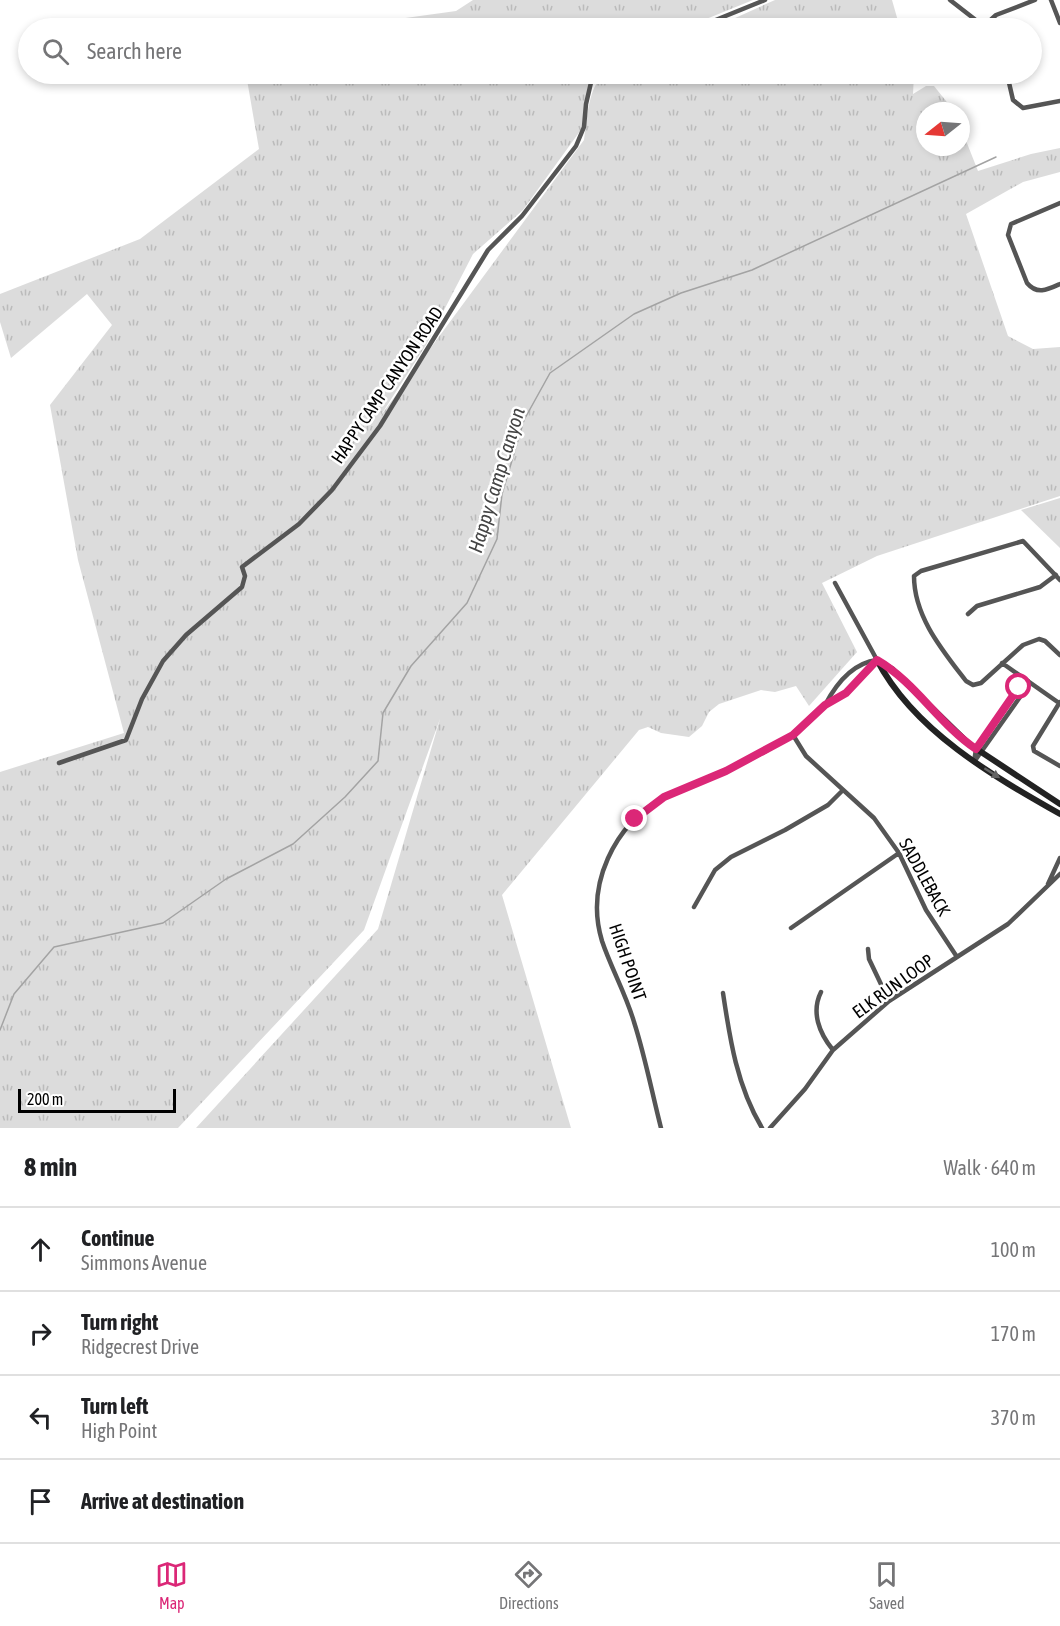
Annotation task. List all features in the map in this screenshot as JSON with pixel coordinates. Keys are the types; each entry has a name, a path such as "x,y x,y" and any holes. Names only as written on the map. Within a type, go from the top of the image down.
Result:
{"street":[{"path":"721,18 765,0"},
{"path":"950,0 973,18"},
{"path":"993,18 1035,0"},
{"path":"1051,0 1060,23"},
{"name":"HAPPY CAMP CANYON ROAD","path":"59,762 126,740 142,699 173,648 242,587 245,576 242,567 289,533 332,490 400,396 488,250 522,216 576,146 585,127 586,104 591,84"},
{"path":"1010,84 1017,105 1029,108 1060,101"},
{"path":"1060,202 1011,224 1008,235 1026,283 1032,290 1040,291 1060,284"},
{"path":"968,614 977,606 1040,587 1058,578 1023,541 921,571 914,576 920,609 936,641 966,681 977,685 1023,645 1039,639 1060,655"},
{"path":"835,584 885,675 925,721 974,762 1060,814"},
{"path":"877,660 892,669 924,703 979,751 1060,804"},
{"name":"HIGH POINT","path":"661,1128 634,1022 602,940 597,910 602,874 614,843 635,819 664,797 726,771 793,735 825,705 837,688 862,662 877,660"},
{"name":"HIGH POINT","path":"825,705 843,694 877,660"},
{"path":"1002,663 1027,684 1060,702 1035,739 1034,751 1060,766"},
{"path":"974,762 979,751 1025,690 1027,684"},
{"path":"837,688 843,694"},
{"name":"SADDLEBACK","path":"793,735 806,756 874,819 899,853 926,910 957,957"},
{"path":"694,907 715,870 730,857 785,830 828,805 843,790"},
{"path":"791,928 899,853"},
{"name":"ELK RUN LOOP","path":"1048,884 1060,858"},
{"name":"ELK RUN LOOP","path":"770,1128 805,1089 833,1050 889,1001 1008,924 1060,874"},
{"path":"868,949 869,959 889,1001"},
{"path":"821,992 815,1004 818,1020 823,1037 833,1050"},
{"path":"723,993 734,1060 748,1104 762,1128"}],"green space":[{"path":"473,0 753,0 709,18 405,18 456,11"},
{"path":"775,0 892,0 897,18 735,18"},
{"path":"248,84 589,84 583,127 523,210 473,254 426,345 379,418 584,140 587,114 596,84 914,84 913,94 926,86 934,86 947,102 916,102 916,156 970,156 970,151 978,171 1031,154 1060,148 1060,172 1023,182 966,214 1008,336 1033,349 1060,347 1060,496 877,556 822,583 857,652 809,706 796,686 775,692 761,690 719,704 709,712 702,726 689,737 661,733 648,727 639,730 502,895 571,1128 196,1128 378,929 440,719 364,930 178,1128 0,1128 0,772 124,733 78,560 50,405 112,325 87,294 11,358 0,322 0,294 140,239 259,149"},
{"path":"1060,498 1060,548 1021,510"}],"waterway":[{"name":"Happy Camp Canyon","path":"0,1030 14,994 54,947 163,923 226,879 293,844 345,797 378,761 383,713 411,666 467,603 497,539 502,494 524,420 550,373 634,314 681,293 752,270 996,157"}],"route":[{"path":"635,819 664,797 726,771 793,735 825,705 846,693 877,660 892,669 924,703 976,749 1019,687"}]}
